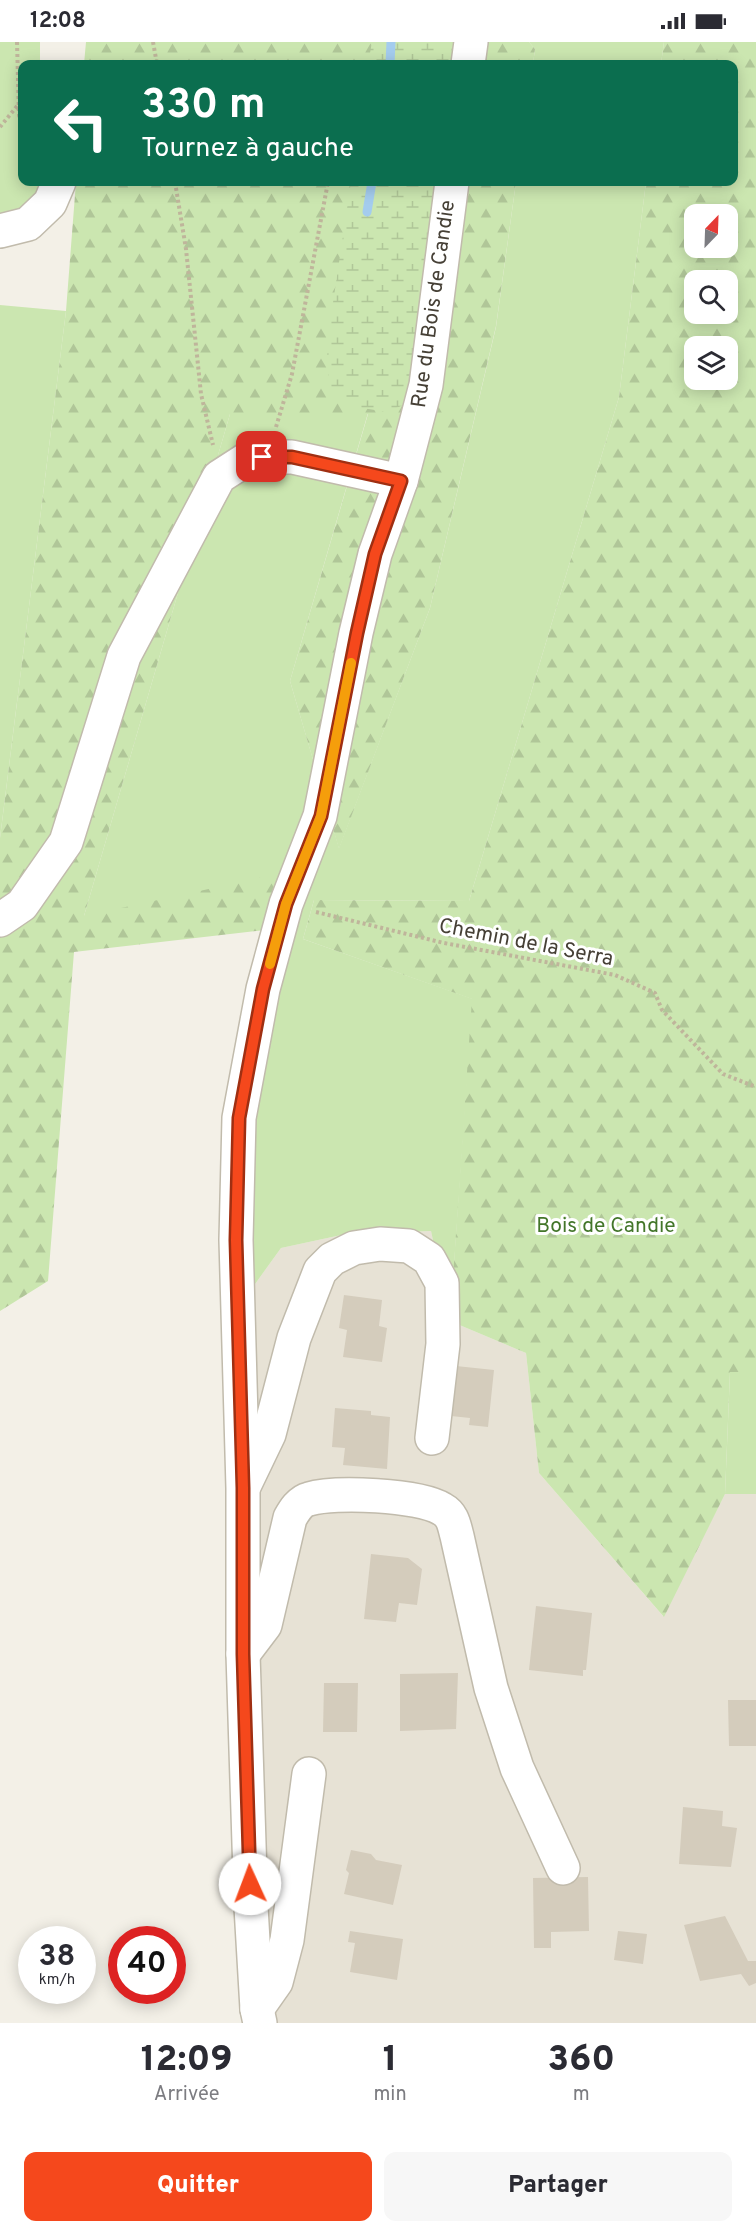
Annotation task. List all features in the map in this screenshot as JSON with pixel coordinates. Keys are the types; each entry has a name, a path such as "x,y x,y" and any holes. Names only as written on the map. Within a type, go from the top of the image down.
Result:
{"street":[{"path":"469,60 471,42"},
{"path":"0,231 28,224 50,203 56,186"},
{"name":"Rue du Bois de Candie","path":"259,2016 251,1907 243,1654 243,1488 236,1240 239,1118 263,989 286,904 321,816 372,565 401,481 426,384 451,186"},
{"path":"0,920 22,905 66,842 124,656 219,477 250,457 292,457 401,481"},
{"path":"243,1488 270,1434 294,1338 320,1271 332,1259 354,1248 380,1244 409,1246 429,1259 442,1283 444,1344 432,1438"},
{"path":"243,1654 265,1625 290,1518 296,1508 306,1499 370,1496 408,1498 443,1509 452,1517 491,1688 513,1756 562,1868"},
{"path":"259,2016 276,1982 287,1940 309,1774"}],"path":[{"path":"18,42 18,60"},
{"path":"153,42 156,60"},
{"path":"0,127 18,105"},
{"path":"176,186 186,249 201,394 219,477"},
{"path":"262,457 277,423 292,374 327,186"},
{"name":"Chemin de la Serra","path":"286,904 444,943 615,975 655,993 662,1010 723,1074 756,1086"}],"shaded area":[{"path":"431,1231 450,1321 526,1353 539,1473 663,1616 725,1494 756,1494 756,2023 245,2023 224,1327 281,1248 346,1234"}],"green space":[{"path":"0,42 40,42 40,60 18,60 18,186 42,186 22,213 0,218"},
{"path":"86,42 529,42 535,49 534,60 84,60"},
{"path":"372,42 464,42 462,60 369,60"},
{"path":"529,42 664,42 662,60 534,60 535,49"},
{"name":"Bois de Candie","path":"664,42 756,42 756,1372 730,1372 725,1494 664,1617 539,1473 526,1353 450,1321 472,999 303,939 314,900 469,901 619,397 645,186 738,186 738,60 662,60"},
{"path":"76,186 515,186 496,326 430,608 339,849 290,681 368,414 230,414 84,916 282,873 265,930 74,952 48,1281 0,1311 0,838 66,311"},
{"path":"350,186 445,186 408,403 387,412 350,406 330,393 327,358"},
{"path":"515,186 645,186 619,397 469,901 314,900 303,939 473,999 450,1321 431,1231 346,1234 281,1248 224,1327 265,930 84,916 230,414 368,413 290,681 339,848 430,608 496,327"},
{"path":"0,305 66,311 0,838"},
{"path":"730,1372 756,1372 756,1494 725,1494"}],"building":[{"path":"344,1295 382,1300 379,1326 387,1328 382,1362 343,1357 347,1330 339,1328"},
{"path":"456,1366 494,1370 488,1427 469,1425 470,1418 451,1416"},
{"path":"335,1408 371,1411 371,1415 390,1417 387,1469 343,1465 345,1448 332,1447"},
{"path":"371,1554 408,1558 422,1569 417,1605 399,1603 396,1622 364,1619"},
{"path":"536,1606 592,1613 586,1670 583,1670 583,1676 529,1670"},
{"path":"458,1673 456,1729 400,1731 400,1674"},
{"path":"324,1683 358,1683 357,1732 323,1732"},
{"path":"728,1700 756,1700 756,1746 729,1746"},
{"path":"683,1807 723,1811 722,1826 737,1828 731,1867 679,1864"},
{"path":"351,1850 371,1854 376,1860 402,1865 393,1905 344,1894"},
{"path":"588,1877 589,1931 551,1932 551,1948 534,1948 533,1878"},
{"path":"725,1916 748,1961 756,1961 756,1983 749,1986 741,1974 700,1981 684,1925"},
{"path":"350,1931 403,1939 397,1980 350,1972 355,1943 348,1942"},
{"path":"618,1931 647,1934 643,1964 614,1960"}],"waterway":[{"path":"390,60 391,42"},
{"path":"367,212 371,186"}],"slow traffic":[{"path":"270,964 286,904 321,816 351,663"}],"route":[{"path":"250,1884 243,1654 243,1488 236,1240 239,1118 263,989 286,904 321,816 375,554 401,481 292,457 262,457"}]}
